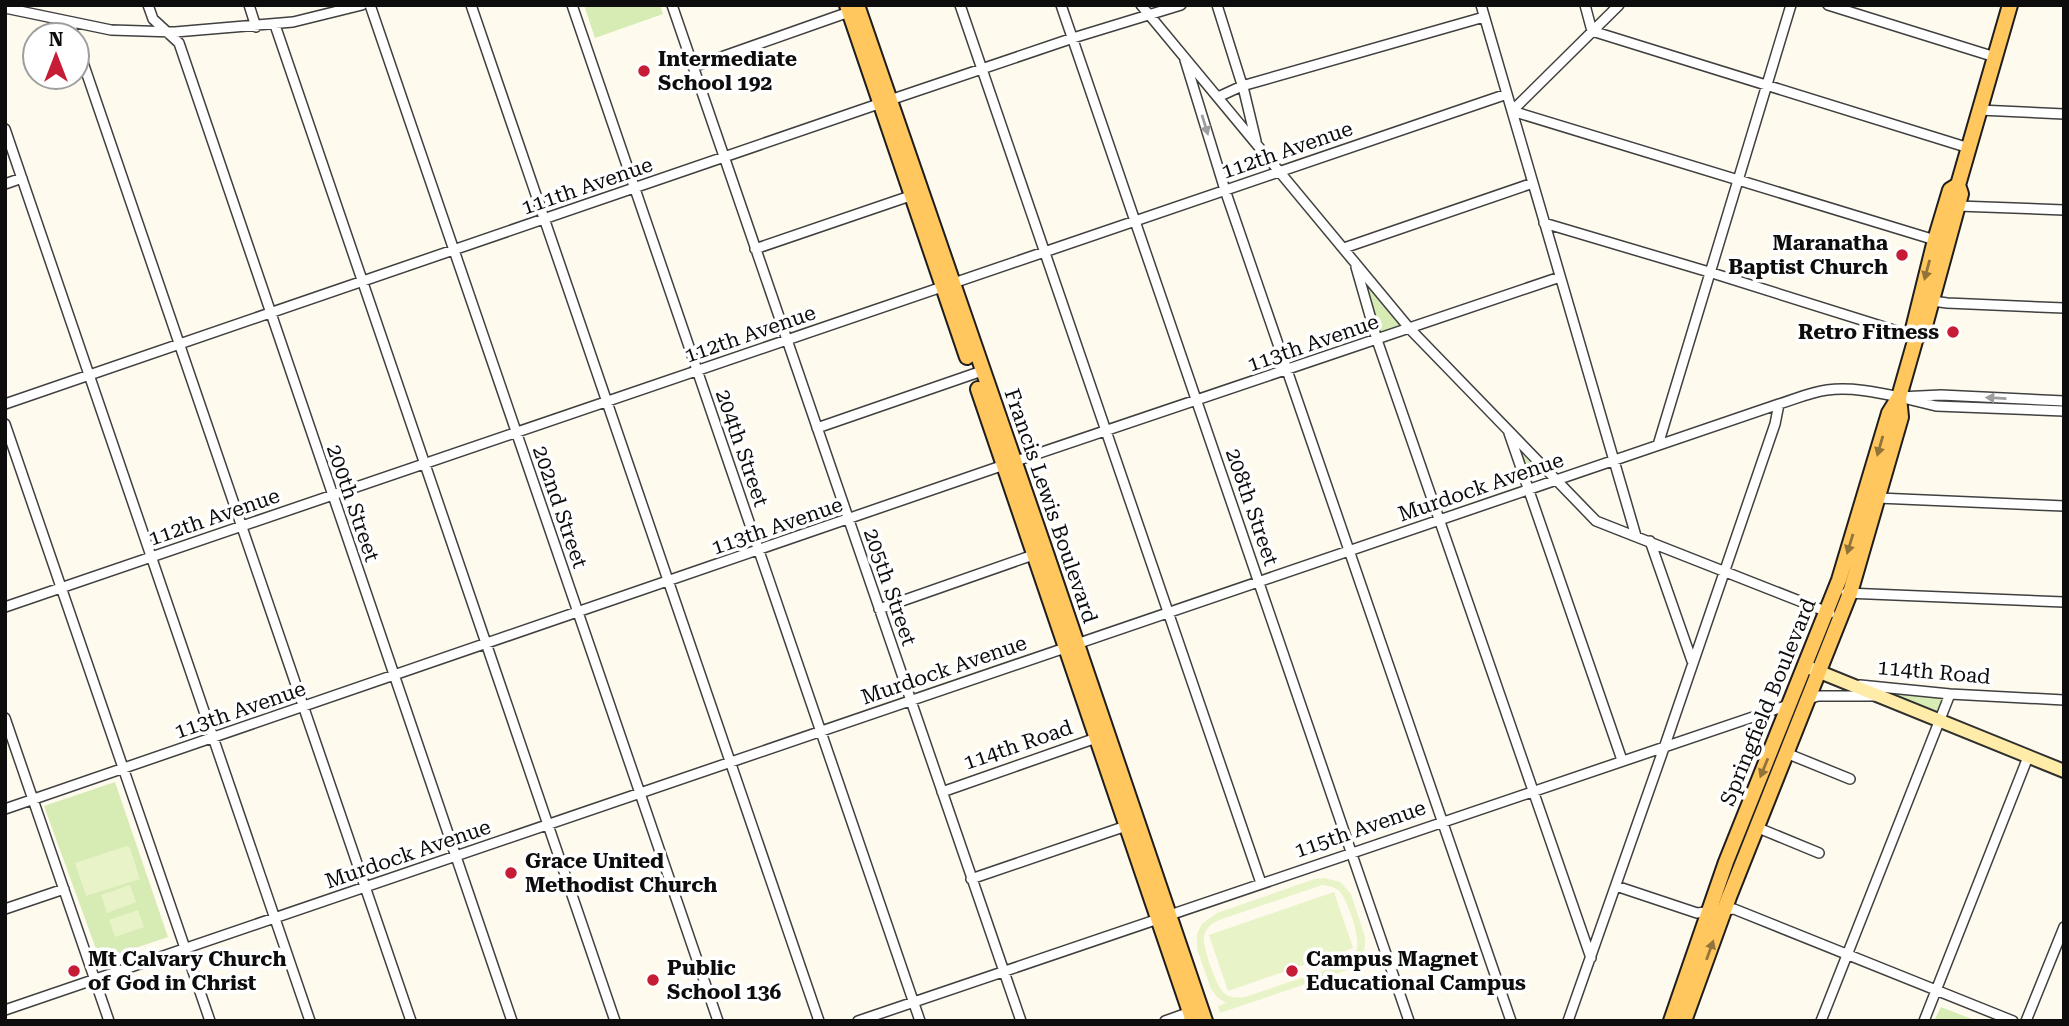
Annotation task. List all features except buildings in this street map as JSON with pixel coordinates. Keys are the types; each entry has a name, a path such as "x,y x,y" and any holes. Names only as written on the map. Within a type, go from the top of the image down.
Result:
{"main road":[{"name":"Springfield Boulevard","path":"1916,337 1923,333 1933,301 1961,194 1958,185 2010,5"},
{"name":"Francis Lewis Boulevard","path":"851,8 1040,552 1197,1016"},
{"name":"Springfield Boulevard","path":"1684,1021 1756,827 1808,699 1826,611 1854,533 1889,413 1899,397 1916,337 1913,329 1935,240 1950,190 1958,185"},
{"name":"Springfield Boulevard","path":"1671,1021 1708,913 1789,704 1841,617 1850,593 1901,417 1899,397"},
{"name":"114th Road","path":"1812,669 1847,684"},
{"name":"115th Avenue","path":"1847,684 2064,771"}],"street":[{"name":"200th Street","path":"148,5 153,19 179,43 512,1021"},
{"path":"249,5 256,27"},
{"path":"91,26 167,32 256,27 293,22 362,5"},
{"name":"202nd Street","path":"370,5 718,1021"},
{"path":"471,5 819,1021"},
{"name":"204th Street","path":"572,5 920,1021"},
{"name":"205th Street","path":"672,5 1021,1021"},
{"path":"960,5 1261,883"},
{"name":"208th Street","path":"1061,5 1409,1021"},
{"path":"1141,5 1410,328 1596,521 1841,617"},
{"name":"111th Avenue","path":"5,404 1073,38 1181,5"},
{"path":"1217,5 1242,86 1256,144"},
{"path":"1481,5 1636,536"},
{"path":"1585,5 1592,32"},
{"path":"1512,111 1619,5"},
{"path":"1658,446 1791,5"},
{"path":"1828,5 1995,57"},
{"path":"48,6 52,18"},
{"path":"5,8 63,21"},
{"path":"693,67 851,8"},
{"path":"1218,97 1242,86 1485,17"},
{"path":"275,25 615,1021"},
{"path":"1592,32 1969,148"},
{"path":"1185,60 1225,190 1511,1021"},
{"path":"91,86 411,1021"},
{"name":"112th Avenue","path":"5,607 1507,94"},
{"path":"1979,110 2064,114"},
{"path":"1512,111 1935,240"},
{"path":"5,129 310,1021"},
{"path":"5,184 22,178"},
{"path":"1344,248 1533,183"},
{"path":"755,249 917,194"},
{"path":"1958,206 2064,210"},
{"path":"1544,223 1916,337"},
{"path":"1355,262 1377,340 1591,958"},
{"name":"113th Avenue","path":"5,809 1560,277"},
{"path":"1933,301 2064,308"},
{"path":"817,428 978,373"},
{"name":"Murdock Avenue","path":"5,1010 1822,391 1868,391 1899,397 1941,395 2037,405 2064,411"},
{"name":"Murdock Avenue","path":"2037,405 2064,401"},
{"path":"1568,1021 1725,571 1775,424 1779,404"},
{"path":"5,424 210,1021"},
{"path":"1507,428 1622,760"},
{"path":"1878,498 2064,506"},
{"path":"1650,541 1692,661"},
{"path":"879,608 1040,552"},
{"path":"1834,592 2064,602"},
{"name":"114th Road","path":"1847,684 1950,694 2064,700"},
{"path":"1821,1021 1950,694"},
{"name":"115th Avenue","path":"858,1021 1789,704 1818,696 1878,696"},
{"path":"5,718 109,1021"},
{"name":"114th Road","path":"942,792 1102,736"},
{"path":"1786,753 1850,779"},
{"path":"1924,1021 2028,757"},
{"path":"971,879 1131,824"},
{"path":"1756,827 1819,853"},
{"path":"1616,886 1698,913 1734,909 2013,1021"},
{"path":"5,909 64,889"},
{"path":"2026,1021 2064,926"},
{"path":"1165,1021 1197,1016"}],"green space":[{"path":"584,5 660,5 663,14 595,38"},
{"path":"1362,277 1407,328 1379,338"},
{"path":"1517,446 1543,471 1526,477"},
{"path":"1871,689 1946,698 1939,718"},
{"path":"115,782 168,937 100,960 44,806"},
{"path":"127,846 140,879 86,896 75,863"},
{"path":"1315,879 1340,882 1351,894 1365,937 1362,956 1372,954 1374,961 1220,1013 1218,1006 1226,1003 1211,989 1197,949 1197,934 1202,924 1217,913","holes":["1322,885 1338,890 1349,908 1357,942 1352,957 1343,964 1245,997 1224,993 1214,975 1205,948 1204,936 1210,926 1219,920"]},
{"path":"130,885 136,902 107,913 101,895"},
{"path":"1334,892 1353,948 1228,991 1209,935"},
{"path":"138,910 144,927 115,937 109,920"},
{"path":"1941,1007 1977,1021 1934,1021"}],"place":[{"name":"Intermediate School 192","path":"644,71"},
{"name":"Maranatha Baptist Church","path":"1902,255"},
{"name":"Retro Fitness","path":"1953,332"},
{"name":"Grace United Methodist Church","path":"511,873"},
{"name":"Mt Calvary Church of God in Christ","path":"74,971"},
{"name":"Campus Magnet Educational Campus","path":"1292,971"},
{"name":"Public School 136","path":"653,980"}]}
